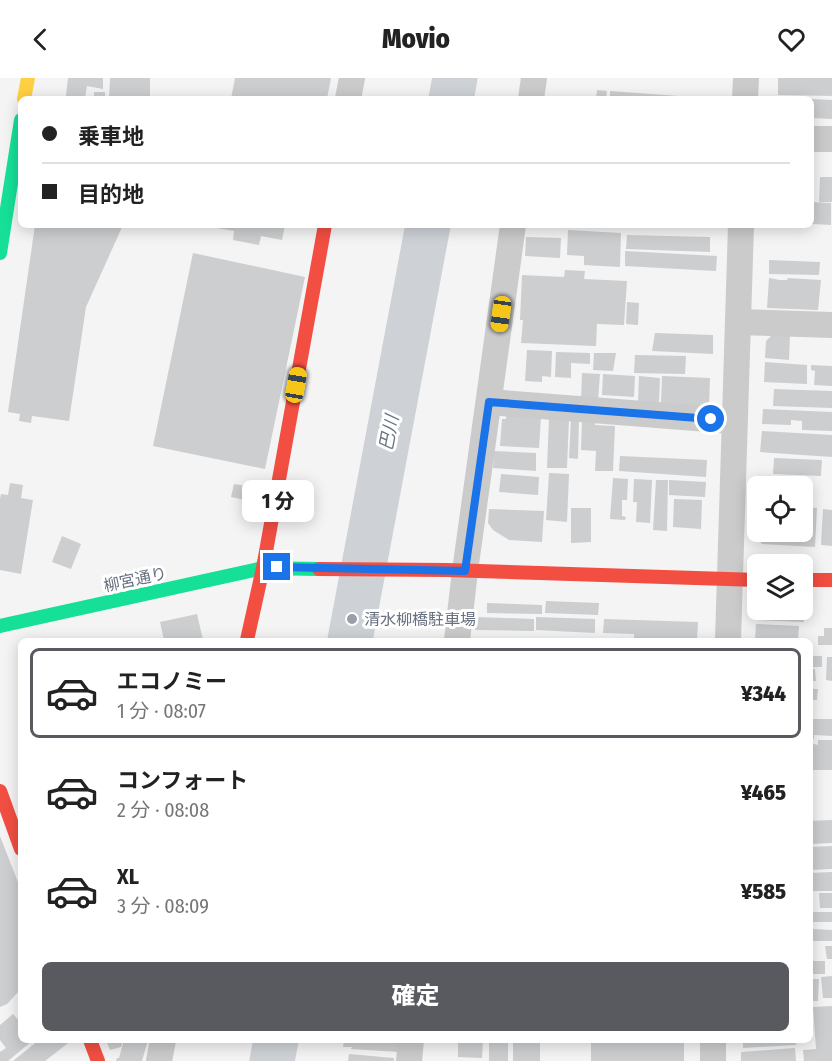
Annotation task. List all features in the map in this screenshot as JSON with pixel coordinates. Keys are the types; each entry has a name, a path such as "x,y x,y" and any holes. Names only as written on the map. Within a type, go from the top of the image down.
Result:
{"street":[{"path":"25,96 28,78"},
{"path":"349,96 352,78"},
{"path":"531,96 534,78"},
{"path":"746,96 747,78"},
{"path":"0,253 18,139"},
{"path":"814,140 832,139"},
{"path":"248,638 270,567 325,228"},
{"path":"457,638 456,570 489,402 513,228"},
{"path":"728,638 741,228"},
{"path":"738,322 832,325"},
{"path":"489,402 734,421"},
{"name":"柳宮通り","path":"0,626 270,567 456,570 747,580"},
{"path":"813,580 832,580"},
{"path":"0,791 18,841"},
{"path":"91,1043 98,1061"},
{"path":"159,1061 162,1043"},
{"path":"409,1061 411,1043"},
{"path":"713,1043 713,1061"}],"building":[{"path":"68,78 103,78 103,89 87,86 85,96 66,96"},
{"path":"110,78 150,78 150,96 109,96"},
{"path":"235,78 331,78 328,96 232,96"},
{"path":"778,78 832,78 832,96 778,95"},
{"path":"597,90 607,91 606,96 596,96"},
{"path":"610,91 678,96 610,96"},
{"path":"94,92 105,92 105,96 94,96"},
{"path":"814,99 832,100 832,119 814,118"},
{"path":"820,177 832,177 832,202 819,202"},
{"path":"814,202 831,203 831,225 814,224"},
{"path":"35,228 122,228 86,307 69,421 32,416 31,423 19,421 20,414 8,412"},
{"path":"217,228 284,228 282,240 261,236 259,245 233,240 234,231"},
{"path":"568,230 621,233 620,267 584,265 584,256 567,255"},
{"path":"627,235 710,237 710,252 626,249"},
{"path":"526,237 561,238 560,258 525,256"},
{"path":"625,251 717,256 716,271 625,266"},
{"path":"193,253 305,277 265,469 153,446"},
{"path":"769,260 820,262 819,275 769,274"},
{"path":"565,270 585,271 584,279 627,281 624,325 597,324 596,346 521,343 522,275 564,277"},
{"path":"769,278 821,280 818,310 767,308"},
{"path":"627,302 639,303 638,325 626,324"},
{"path":"655,333 713,335 713,354 652,351"},
{"path":"771,336 790,336 789,360 765,358 766,341"},
{"path":"527,350 552,351 551,377 542,376 542,382 525,381"},
{"path":"556,352 590,353 590,364 571,363 571,378 555,377"},
{"path":"594,353 616,353 613,371 593,370"},
{"path":"635,355 686,356 685,374 634,373"},
{"path":"765,362 807,365 807,384 764,382"},
{"path":"811,365 832,366 832,386 814,385 815,371 811,370"},
{"path":"582,373 600,374 598,401 581,400"},
{"path":"603,374 635,376 634,397 602,395"},
{"path":"639,376 660,378 659,404 638,403"},
{"path":"662,376 710,378 709,407 661,404"},
{"path":"774,389 832,391 832,408 773,406"},
{"path":"763,409 832,412 832,431 802,430 802,421 791,420 791,425 762,424"},
{"path":"506,415 541,417 539,448 500,446 502,419 506,419"},
{"path":"549,418 569,419 567,468 547,468"},
{"path":"571,419 579,419 578,459 569,458"},
{"path":"582,419 595,419 595,425 615,426 613,471 595,471 596,451 581,450"},
{"path":"762,431 832,435 832,457 760,452"},
{"path":"494,451 536,453 536,471 493,468"},
{"path":"620,456 707,460 706,477 619,471"},
{"path":"774,458 822,460 821,476 773,474"},
{"path":"549,473 569,474 567,522 546,520"},
{"path":"501,474 539,477 538,495 499,492"},
{"path":"613,478 628,479 627,500 622,500 622,516 626,517 625,520 610,519"},
{"path":"634,479 652,480 650,523 636,522 637,502 633,502"},
{"path":"656,480 668,480 667,531 653,530"},
{"path":"669,480 706,482 705,497 669,495"},
{"path":"10,483 23,485 21,498 33,500 21,574 0,570 0,499 1,494 8,495"},
{"path":"234,484 247,486 245,500 231,497"},
{"path":"674,499 702,500 701,529 673,527"},
{"path":"571,508 591,508 591,542 571,543"},
{"path":"813,508 817,508 815,547 762,544 760,542 813,542"},
{"path":"489,509 544,511 542,542 509,540 493,530 488,523"},
{"path":"823,509 832,510 832,546 821,545"},
{"path":"62,536 81,544 71,569 52,562"},
{"path":"546,601 599,603 598,615 545,613"},
{"path":"487,603 542,605 542,614 487,613"},
{"path":"197,614 203,638 164,638 160,622"},
{"path":"476,617 534,619 534,631 475,630"},
{"path":"536,617 595,619 595,633 536,630"},
{"path":"604,619 698,622 697,638 634,638 634,634 603,633"},
{"path":"756,620 804,620 804,622"},
{"path":"756,624 799,626 798,638 755,638"},
{"path":"824,628 832,628 832,645 818,645 818,636 824,636"},
{"path":"813,656 822,656 822,667 813,667"},
{"path":"827,657 832,657 832,681 826,680"},
{"path":"813,669 815,669 816,681 813,681"},
{"path":"813,689 818,689 817,700 813,700"},
{"path":"813,719 832,719 832,736 814,735 814,739"},
{"path":"818,740 832,740 832,770 813,770 813,744 818,745"},
{"path":"832,820 832,843 813,844 813,821"},
{"path":"0,836 18,882 18,992 7,1004 0,1007"},
{"path":"832,846 832,869 813,870 813,847"},
{"path":"832,872 832,891 813,891 813,873"},
{"path":"819,893 832,893 832,908 820,908"},
{"path":"813,912 832,912 832,922 813,922"},
{"path":"813,929 832,930 832,941 813,941"},
{"path":"825,946 832,946 832,959 827,959"},
{"path":"813,961 825,961 825,974 813,974"},
{"path":"832,976 832,998 823,998 821,977"},
{"path":"813,979 819,979 818,1001 813,1001"},
{"path":"832,1006 832,1061 804,1061 803,1050 816,1049 813,1007"},
{"path":"13,1014 18,1020 18,1043 30,1043 8,1061 0,1061 0,1052 6,1048 0,1040 0,1025"},
{"path":"35,1043 68,1043 45,1061 13,1061"},
{"path":"107,1043 122,1043 121,1047 110,1050"},
{"path":"123,1043 147,1043 142,1061 116,1061"},
{"path":"344,1043 400,1043 399,1052 343,1047"},
{"path":"458,1043 483,1043 482,1058 458,1057"},
{"path":"489,1043 508,1043 508,1061 489,1061"},
{"path":"513,1043 540,1043 540,1061 513,1061"},
{"path":"591,1043 684,1043 684,1061 591,1061"},
{"path":"743,1043 796,1043 796,1045 743,1048"},
{"path":"795,1048 796,1061 741,1061 741,1052"},
{"path":"349,1054 394,1058 394,1061 348,1061"}],"waterway":[{"name":"巴川","path":"452,96 455,78"},
{"name":"巴川","path":"350,638 427,228"},
{"name":"巴川","path":"272,1061 275,1043"}],"traffic: fast":[{"path":"0,253 18,139"},
{"path":"0,626 263,568 319,569"}],"traffic: slow":[{"path":"25,96 28,78"}],"traffic: jam":[{"path":"247,638 263,568 324,228"},
{"path":"319,569 447,570 747,580"},
{"path":"813,580 832,580"},
{"path":"0,791 18,841"},
{"path":"91,1043 98,1061"}],"place":[{"name":"清水柳橋駐車場","path":"352,619"}],"route":[{"path":"277,567 465,571 489,402 711,419"}]}
